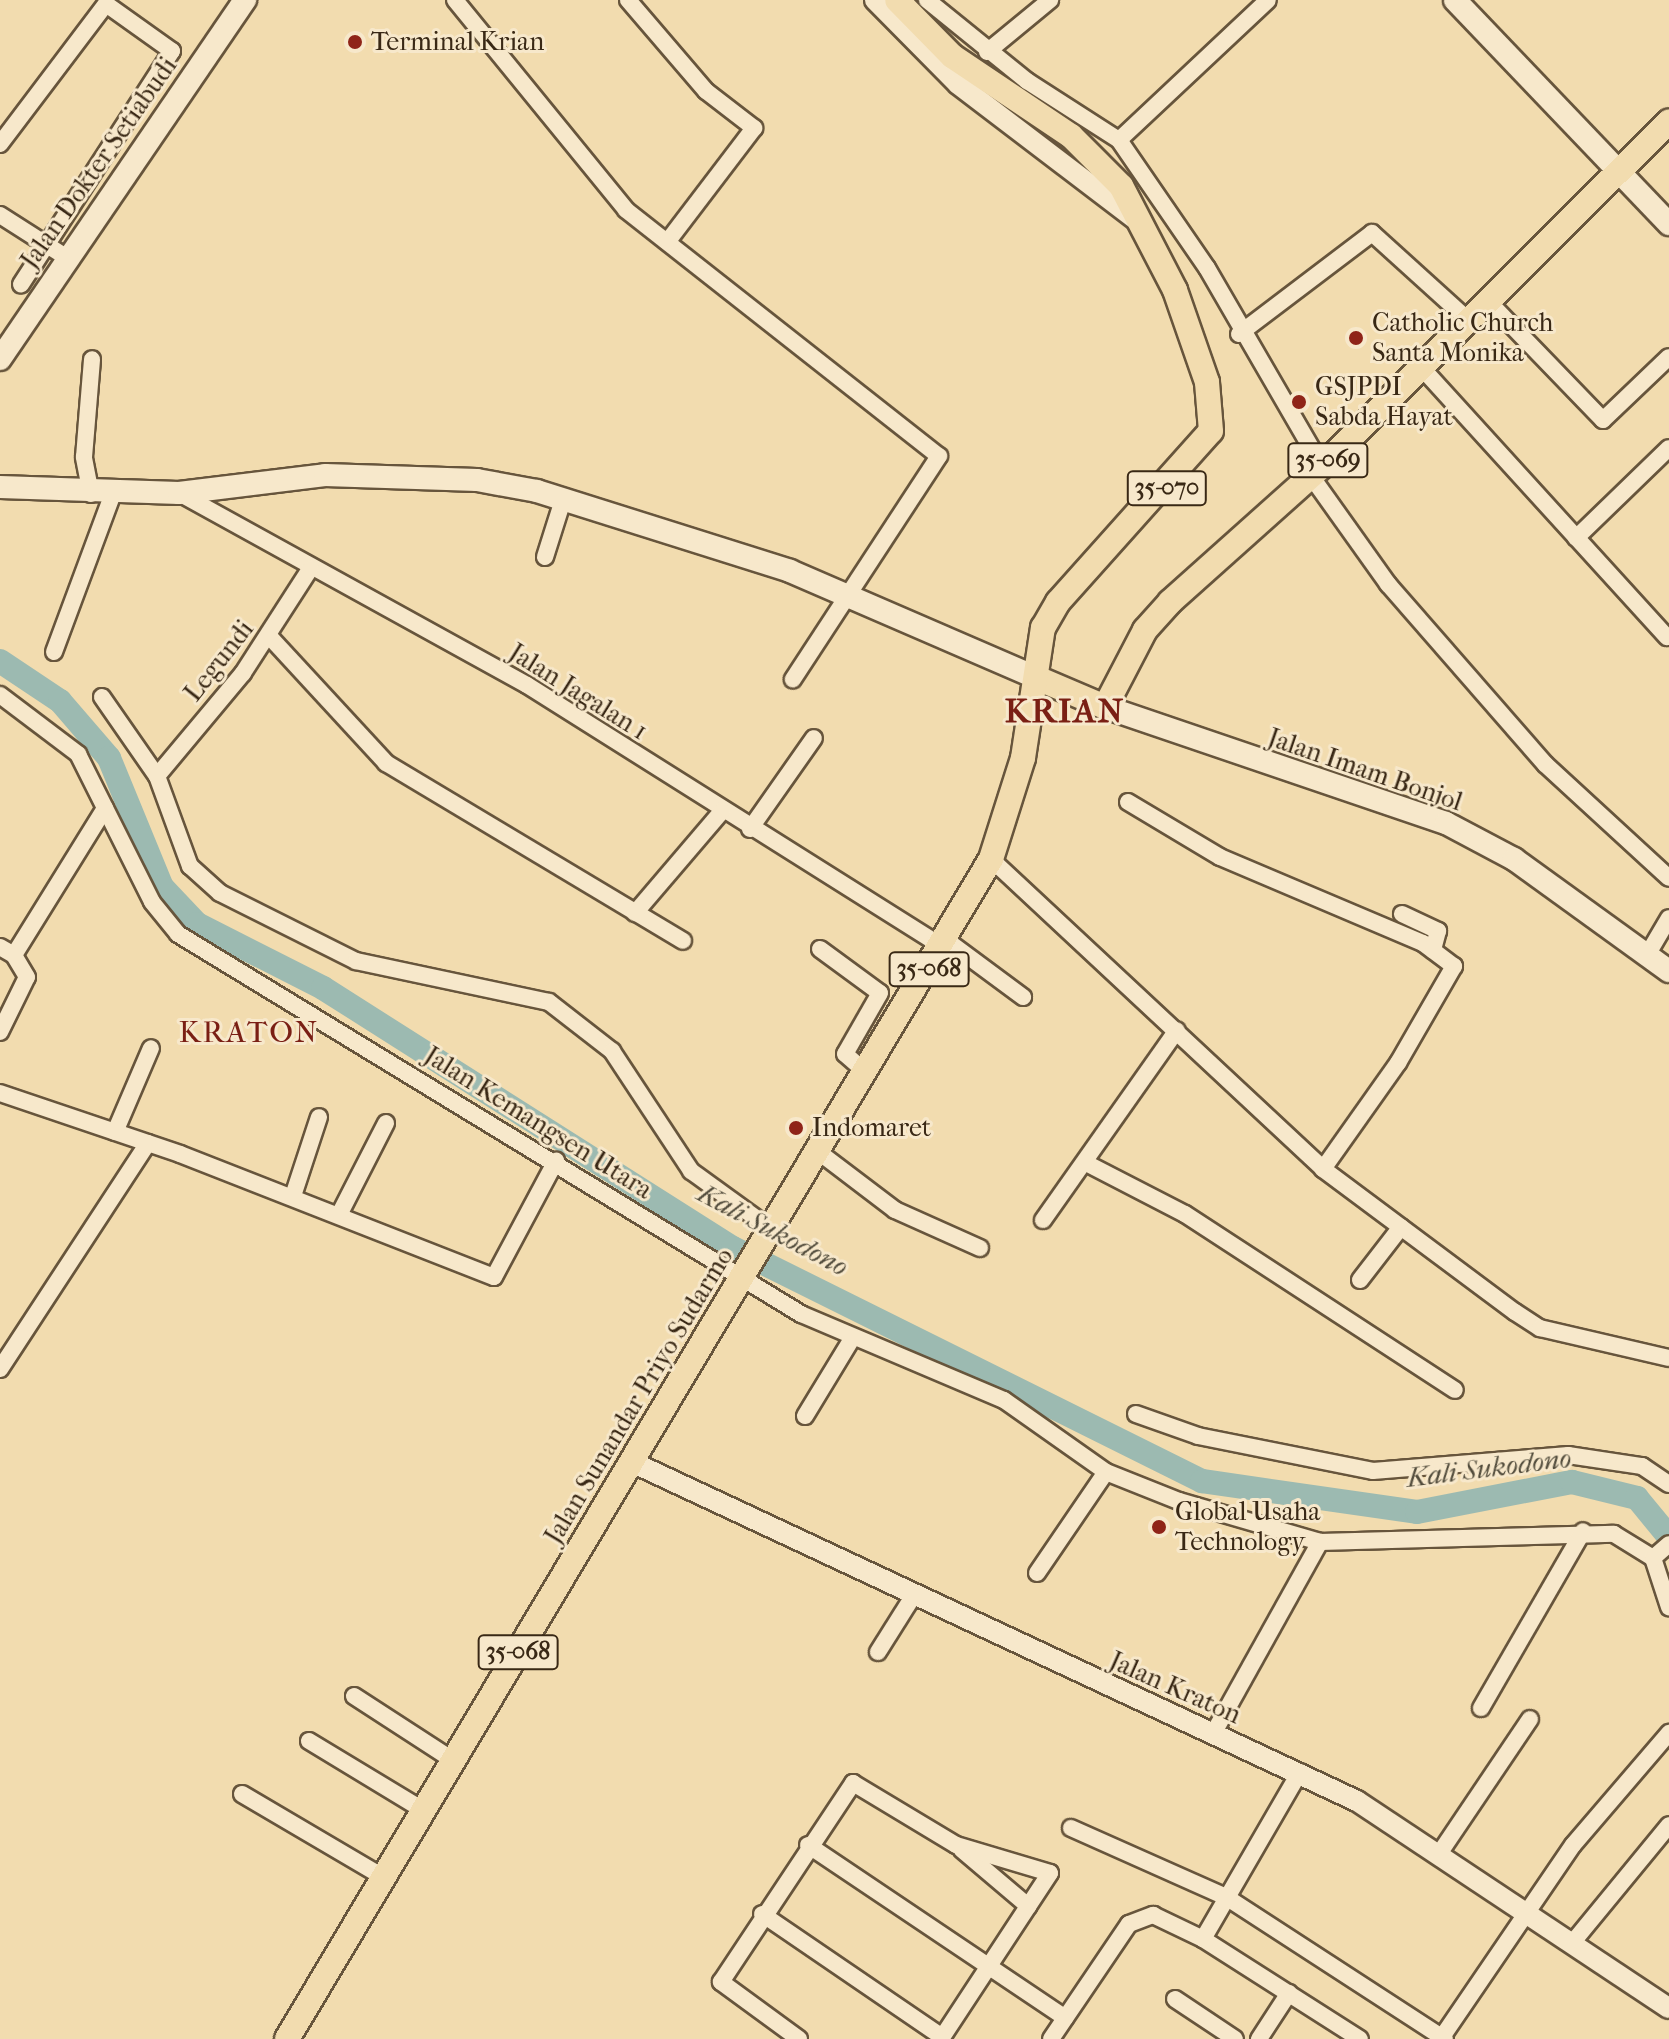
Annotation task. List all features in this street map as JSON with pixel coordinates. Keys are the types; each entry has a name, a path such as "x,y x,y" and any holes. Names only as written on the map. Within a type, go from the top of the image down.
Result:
{"main road":[{"name":"Jalan Dokter Setiabudi","path":"0,359 57,251 245,0"},
{"name":"35-070","path":"897,0 952,56 1071,136 1121,186 1167,272 1207,382 1211,431 1178,477 1062,595 1043,628 1037,678"},
{"path":"1455,0 1669,224"},
{"name":"35-069","path":"1613,166 1669,104"},
{"name":"35-069","path":"1105,707 1145,630 1316,471 1489,302 1566,220 1574,198 1669,121"},
{"path":"0,487 102,494 179,493 377,476 477,480 563,500 718,545 845,595 1105,707"},
{"name":"Jalan Sunandar Priyo Sudarmo","path":"287,2039 381,1876 454,1761 746,1271 820,1153 991,859 1015,789 1037,678"},
{"name":"Jalan Imam Bonjol","path":"1105,707 1446,823 1514,859 1669,971"}],"street":[{"path":"455,0 626,210 939,456 845,595 793,679"},
{"path":"628,0 706,91 754,128 667,242"},
{"path":"875,0 958,84 1114,199 1167,272"},
{"path":"927,0 987,52 1119,140 1207,268 1239,334 1316,471 1388,584 1545,764 1669,878"},
{"path":"987,52 1050,0"},
{"path":"1119,140 1268,0"},
{"path":"0,144 106,4 172,51 57,251 21,284"},
{"path":"0,215 57,251"},
{"path":"1239,334 1372,233 1468,320"},
{"path":"1489,302 1603,420 1669,357"},
{"path":"54,652 102,494 84,457 92,359"},
{"path":"1422,368 1667,637"},
{"path":"1576,538 1669,448"},
{"name":"Jalan Jagalan 1","path":"179,493 310,569 527,685 750,829 944,944 1023,997"},
{"path":"545,557 563,500"},
{"name":"Legundi","path":"157,776 269,636 310,569"},
{"path":"269,636 386,763 683,941"},
{"name":"Jalan Kemangsen Utara","path":"0,695 78,754 152,902 178,934 853,1337 1004,1400 1106,1472 1248,1524 1320,1542 1583,1531 1614,1534 1660,1551 1669,1607"},
{"path":"102,697 157,776 190,866 220,893 356,961 549,1002 612,1051 691,1171 769,1233"},
{"path":"750,829 814,738"},
{"path":"1128,802 1276,884 1436,944"},
{"path":"0,1032 27,977 7,951 105,808"},
{"path":"635,913 722,811"},
{"path":"991,859 1323,1169 1515,1312 1540,1328 1669,1358"},
{"path":"1323,1169 1454,970 1436,944 1402,914"},
{"path":"1646,957 1669,918"},
{"path":"820,949 880,993 845,1054 867,1073"},
{"path":"1043,1220 1177,1030"},
{"path":"115,1132 151,1048"},
{"path":"0,1094 148,1143 340,1213 498,1277 556,1161"},
{"path":"293,1196 319,1117"},
{"path":"340,1213 386,1123"},
{"path":"0,1369 148,1143"},
{"path":"820,1153 895,1210 980,1248"},
{"path":"1086,1163 1185,1214 1455,1390"},
{"path":"1360,1280 1401,1227"},
{"path":"805,1416 853,1337"},
{"path":"1136,1414 1198,1436 1373,1471 1420,1472 1484,1459 1613,1458 1642,1466 1669,1484"},
{"name":"Jalan Kraton","path":"634,1463 912,1598 1300,1772 1441,1851 1669,2008"},
{"path":"1037,1573 1106,1472"},
{"path":"1481,1708 1583,1531"},
{"path":"1213,1734 1320,1542"},
{"path":"878,1652 912,1598"},
{"path":"354,1696 454,1761"},
{"path":"1441,1851 1530,1719"},
{"path":"1071,1828 1226,1897 1444,2038 1527,1911 1669,1733"},
{"path":"309,1741 423,1810"},
{"path":"1203,1939 1300,1772"},
{"path":"799,2039 721,1988 762,1914 853,1783 956,1845 1028,1906"},
{"path":"242,1794 381,1876"},
{"path":"1573,1942 1669,1825"},
{"path":"808,1845 1065,2018"},
{"path":"762,1914 942,2038 1050,1872 956,1845"},
{"path":"1051,2039 1138,1916 1203,1939 1360,2039"},
{"path":"1259,2039 1289,1993"},
{"path":"1175,1999 1235,2039"}],"waterway":[{"name":"Kali Sukodono","path":"0,661 60,701 109,758 162,887 197,924 323,988 733,1248 1202,1481 1417,1512 1572,1482 1637,1498 1669,1537"}],"place":[{"name":"Terminal Krian","path":"355,42"},
{"name":"Catholic Church Santa Monika","path":"1356,338"},
{"name":"GSJPDI Sabda Hayat","path":"1299,402"},
{"name":"Indomaret","path":"796,1128"},
{"name":"Global Usaha Technology","path":"1159,1527"}],"district":[{"name":"KRIAN","path":"1065,712"},
{"name":"KRATON","path":"249,1033"}]}
